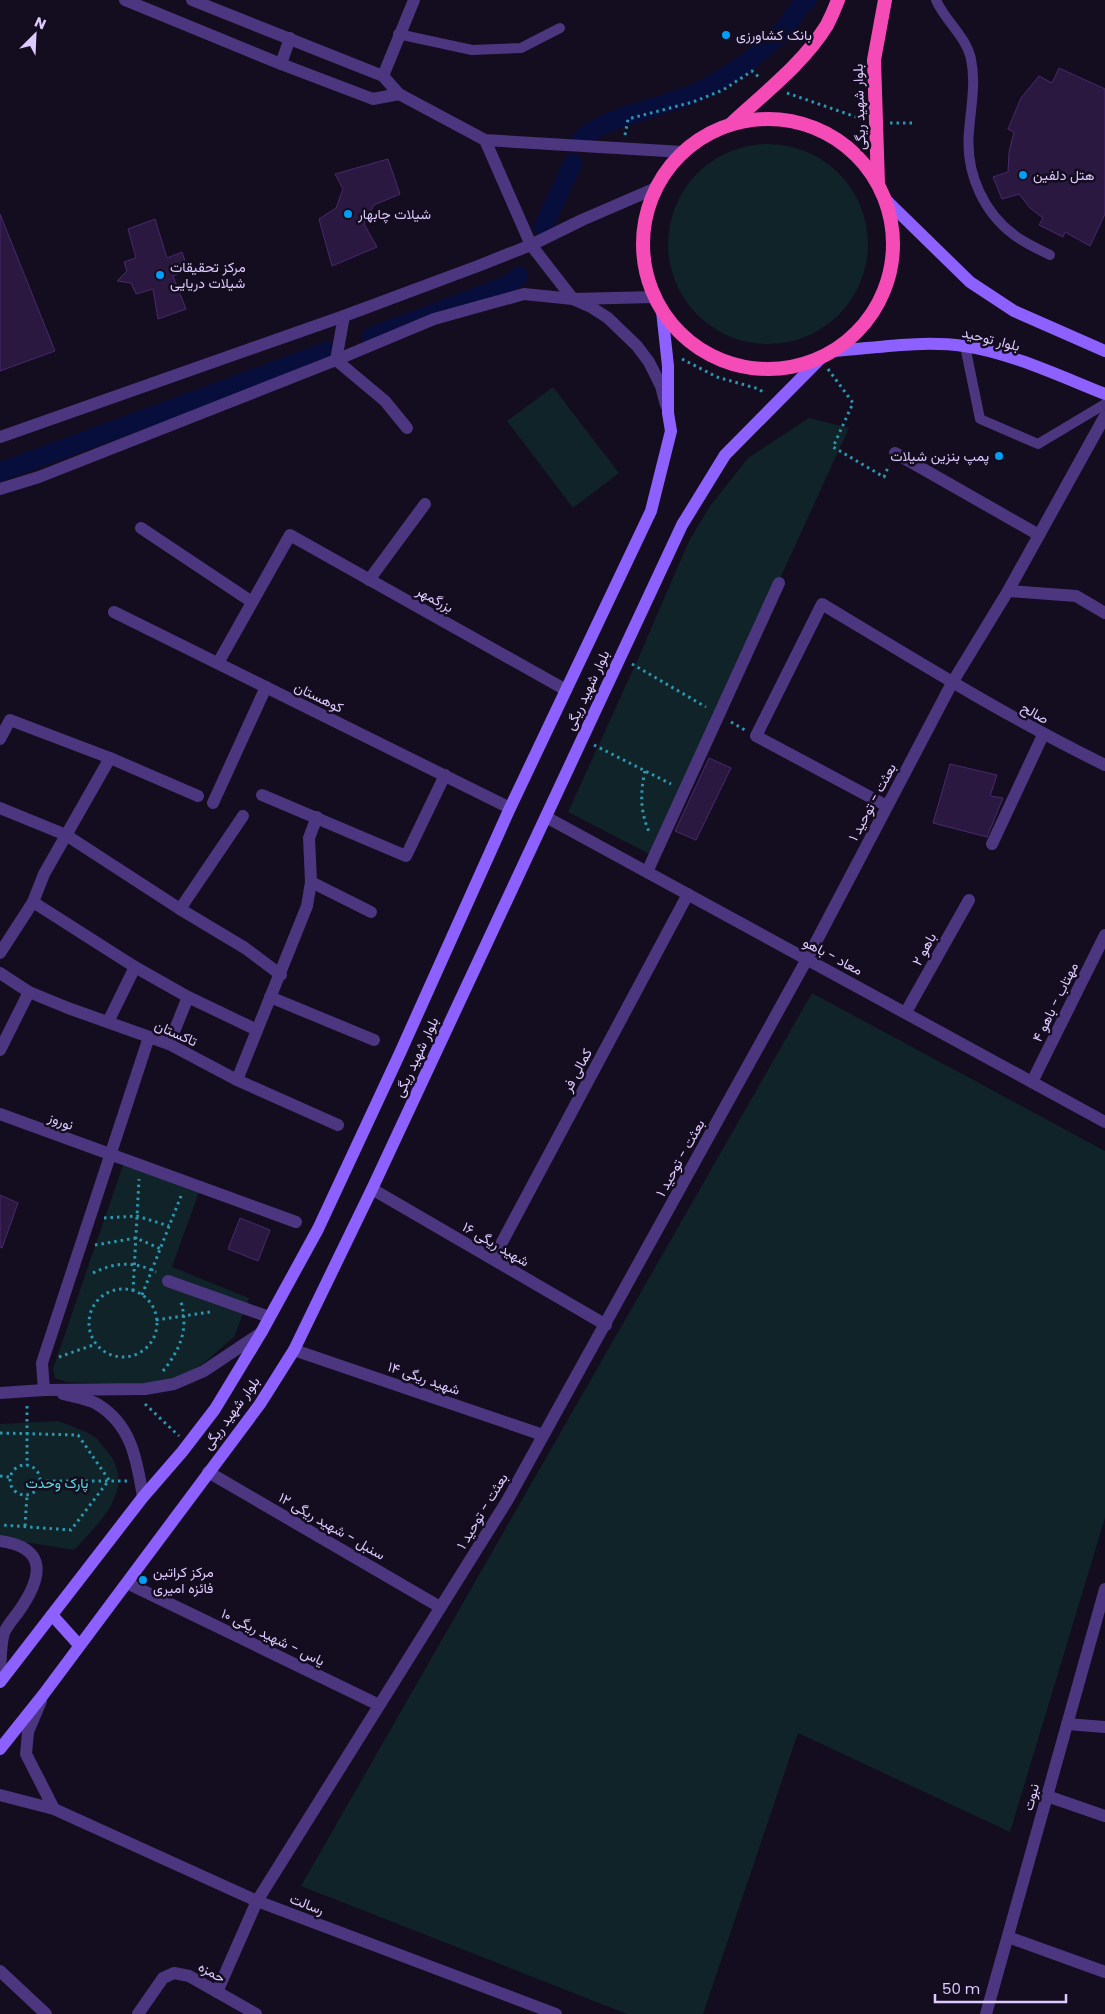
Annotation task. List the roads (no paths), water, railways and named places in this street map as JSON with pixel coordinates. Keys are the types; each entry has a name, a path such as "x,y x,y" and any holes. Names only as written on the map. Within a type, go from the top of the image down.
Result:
{"highway":[{"path":"729,126 778,82 808,49 827,25 838,0"},
{"name":"بلوار شهید ریگی","path":"878,184 874,60 885,0"},
{"path":"757,120 786,121 814,128 839,142 861,161 878,184 884,198 890,214 893,240 891,267 887,284 872,315 848,341 821,358 786,368 750,368 716,358 686,338 662,311 655,297 647,276 643,254 643,232 648,209 656,188 668,169 683,152 701,138 729,126 757,120"}],"main road":[{"path":"884,198 970,282 1014,311 1105,351"},
{"name":"بلوار شهید ریگی","path":"0,1682 215,1409 318,1229 400,1053 510,808 651,511 671,431 668,413 667,358 662,311"},
{"name":"بلوار توحید","path":"834,351 932,343 965,346 989,351 1033,366 1105,394"},
{"name":"بلوار شهید ریگی","path":"0,1749 128,1583 260,1404 294,1350 372,1189 682,525 724,455 821,358"},
{"path":"52,1616 79,1645"}],"street":[{"path":"125,0 281,64 373,98 399,94"},
{"path":"192,0 383,76 399,94 484,140 683,152"},
{"path":"383,76 398,34 414,0"},
{"path":"281,64 290,38"},
{"path":"484,140 531,246 573,299 591,307 608,318 638,346 649,362 661,386 668,413"},
{"path":"0,437 344,316 531,246 582,220 656,188"},
{"path":"0,489 39,477 336,360 434,319 524,294 573,299 655,297"},
{"path":"336,360 344,316"},
{"path":"336,360 385,401 408,428"},
{"name":"بعثت - توحید ۱","path":"217,1992 257,1900 507,1501 606,1325 806,959 952,683 1008,591 1105,416"},
{"path":"895,453 1039,535"},
{"path":"369,580 425,504"},
{"path":"140,528 252,602 218,663"},
{"name":"بزرگمهر","path":"252,602 290,535 566,690"},
{"path":"647,872 780,583"},
{"path":"1008,591 1076,596 1105,613"},
{"name":"صالح","path":"887,806 756,736 822,604 952,683 1043,735 1105,765"},
{"name":"کوهستان","path":"114,612 510,808"},
{"path":"213,802 266,687"},
{"path":"0,739 10,720 110,758 198,796"},
{"path":"992,844 1043,735"},
{"path":"0,953 33,902 44,874 110,758"},
{"path":"262,795 406,856 445,776"},
{"path":"0,808 66,835 180,909 245,948 280,975"},
{"path":"180,909 243,816"},
{"path":"237,1080 307,906 311,882 309,838 317,817"},
{"name":"معاد - باهو","path":"546,817 1105,1122"},
{"path":"311,882 371,912"},
{"name":"کمالی فر","path":"493,1259 688,894"},
{"name":"باهو ۲","path":"906,1012 969,900"},
{"path":"33,902 135,967 188,997 257,1030"},
{"name":"مهتاب - باهو ۴","path":"1032,1082 1105,934"},
{"path":"108,1022 135,967"},
{"name":"تاکستان","path":"0,973 29,992 169,1044 237,1080 338,1125"},
{"path":"0,1050 29,992"},
{"path":"169,1044 188,997"},
{"path":"270,997 374,1040"},
{"path":"44,1390 42,1363 149,1037"},
{"name":"نوروز","path":"0,1114 296,1222"},
{"name":"شهید ریگی ۱۶","path":"372,1189 606,1325"},
{"path":"168,1281 269,1317"},
{"path":"0,1393 44,1390 129,1390 174,1384 204,1371 260,1333"},
{"name":"شهید ریگی ۱۴","path":"294,1350 543,1435"},
{"path":"44,1390 96,1404 120,1424 132,1445 144,1498"},
{"name":"سنبل - شهید ریگی ۱۲","path":"208,1472 440,1607"},
{"path":"0,1541 23,1546 35,1560 37,1570 32,1588 4,1632 0,1676"},
{"name":"یاس - شهید ریگی ۱۰","path":"128,1583 379,1705"},
{"name":"نبوت","path":"986,2014 1067,1724 1102,1613 1105,1589"},
{"path":"43,1695 28,1732 26,1754 54,1809"},
{"path":"1067,1724 1105,1727"},
{"name":"رسالت","path":"0,1795 54,1809 257,1900 527,2009 556,2014"},
{"path":"1047,1796 1105,1816"},
{"path":"1008,1937 1105,1972"},
{"path":"0,1971 46,2014"},
{"name":"حمزه","path":"138,2014 163,1978 174,1973 189,1976 256,2014"}],"lane":[{"path":"936,0 971,57 973,92 968,132 969,152 978,191 997,219 1018,238 1050,256"},
{"path":"398,34 472,50 521,48 560,28"},
{"path":"965,346 980,419 1038,444 1105,404"}],"waterway":[{"path":"581,140 602,125 685,97 731,73 752,59 781,33 807,0"},
{"path":"543,227 573,163"},
{"path":"371,337 508,285 519,276"},
{"path":"0,472 328,351"}],"place":[{"name":"بانک کشاورزی","path":"726,35"},
{"name":"هتل دلفین","path":"1023,175"},
{"name":"شیلات چابهار","path":"348,214"},
{"name":"مرکز تحقیقات شیلات دریایی","path":"160,275"},
{"name":"پمپ بنزین شیلات","path":"999,456"},
{"name":"مرکز کراتین فائزه امیری","path":"143,1580"}],"park label":[{"name":"پارک وحدت","path":"57,1483"}]}
